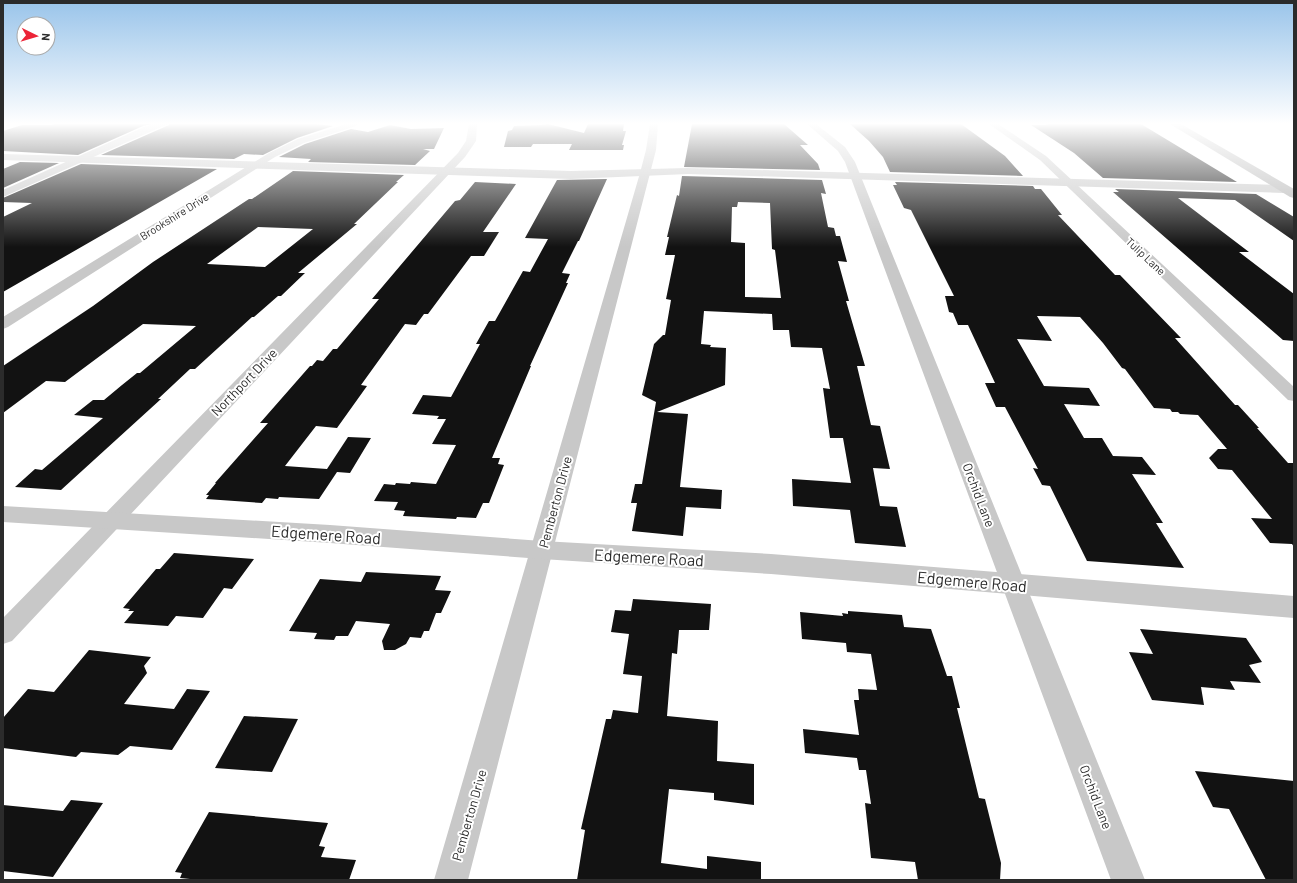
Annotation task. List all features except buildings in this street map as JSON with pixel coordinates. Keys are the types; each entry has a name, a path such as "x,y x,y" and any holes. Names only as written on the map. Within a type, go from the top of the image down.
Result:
{"main road":[{"path":"1246,165 1291,191"}],"street":[{"path":"3,194 68,165"},
{"name":"Brookshire Drive","path":"3,324 256,165"},
{"path":"263,165 570,175 688,171 1069,182 1291,191"},
{"name":"Northport Drive","path":"3,634 452,165"},
{"name":"Pemberton Drive","path":"451,880 647,165"},
{"name":"Orchid Lane","path":"851,165 1128,880"},
{"name":"Tulip Lane","path":"1051,165 1294,396"},
{"name":"Edgemere Road","path":"3,514 330,534 542,550 771,564 1294,607"}]}
